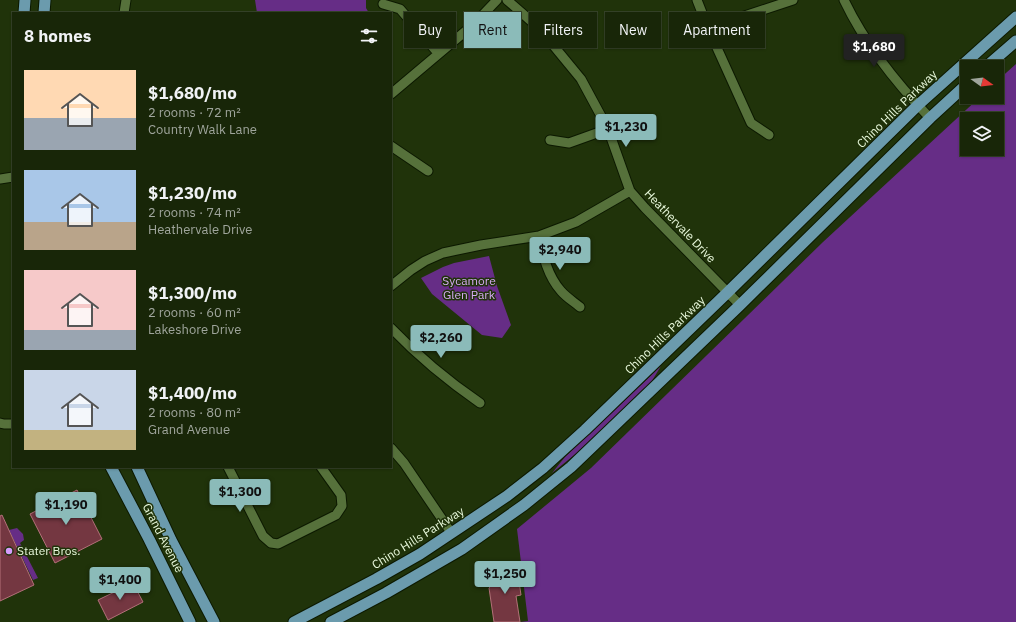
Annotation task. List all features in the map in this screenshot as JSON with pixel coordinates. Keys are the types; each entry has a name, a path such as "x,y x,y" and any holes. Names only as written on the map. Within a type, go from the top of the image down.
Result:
{"main road":[{"path":"24,12 26,0"},
{"path":"44,12 45,0"},
{"name":"Chino Hills Parkway","path":"294,622 420,554 524,483 543,468 585,430 728,292 918,105 1016,17"},
{"path":"994,60 1016,41"},
{"path":"331,622 386,593 462,549 524,505 571,467 960,90"},
{"name":"Grand Avenue","path":"115,468 190,622"},
{"name":"Grand Avenue","path":"137,468 171,540 214,622"}],"street":[{"path":"124,12 126,0"},
{"path":"392,93 474,24 497,0"},
{"name":"Heathervale Drive","path":"507,0 539,28 567,60 581,79 608,129 630,191 740,305"},
{"path":"697,0 702,12"},
{"path":"757,12 793,0"},
{"path":"844,0 854,22 876,55 930,118"},
{"path":"383,4 400,9 438,53"},
{"path":"717,48 751,124 768,135"},
{"path":"550,140 569,143 608,129"},
{"path":"392,147 428,171"},
{"path":"0,179 12,177"},
{"path":"392,285 424,261 443,253 481,245 540,236 576,222 630,191"},
{"path":"540,236 550,275 561,291 580,307"},
{"path":"392,329 412,349 480,403"},
{"path":"0,423 12,424"},
{"path":"392,449 404,463 448,528"},
{"path":"229,468 263,536 271,543 278,544 336,514 342,506 341,495 322,468"}],"green space":[{"path":"255,0 366,0 366,8 368,12 257,12"},
{"path":"1016,64 1016,622 520,622 528,621 517,529 591,468 823,242 960,115 960,156 1004,156 1004,112 964,112 972,104 1004,104 1004,75"},
{"name":"Sycamore Glen Park","path":"489,256 497,286 511,325 502,338 482,335 432,294 421,278 454,263"},
{"path":"661,366 650,384 583,448 552,473 565,457"},
{"path":"17,528 23,534 24,540 20,543 38,578 33,580 9,530"}],"building":[{"path":"77,490 102,539 55,563 30,514"},
{"name":"Stater Bros.","path":"2,515 34,585 0,601 0,516"},
{"path":"514,564 514,568 517,568 521,595 516,596 520,622 494,622 490,587 486,583 492,575 497,578 506,565"},
{"path":"133,583 143,602 108,620 98,600"}],"place":[{"name":"Stater Bros.","path":"9,551"}]}
